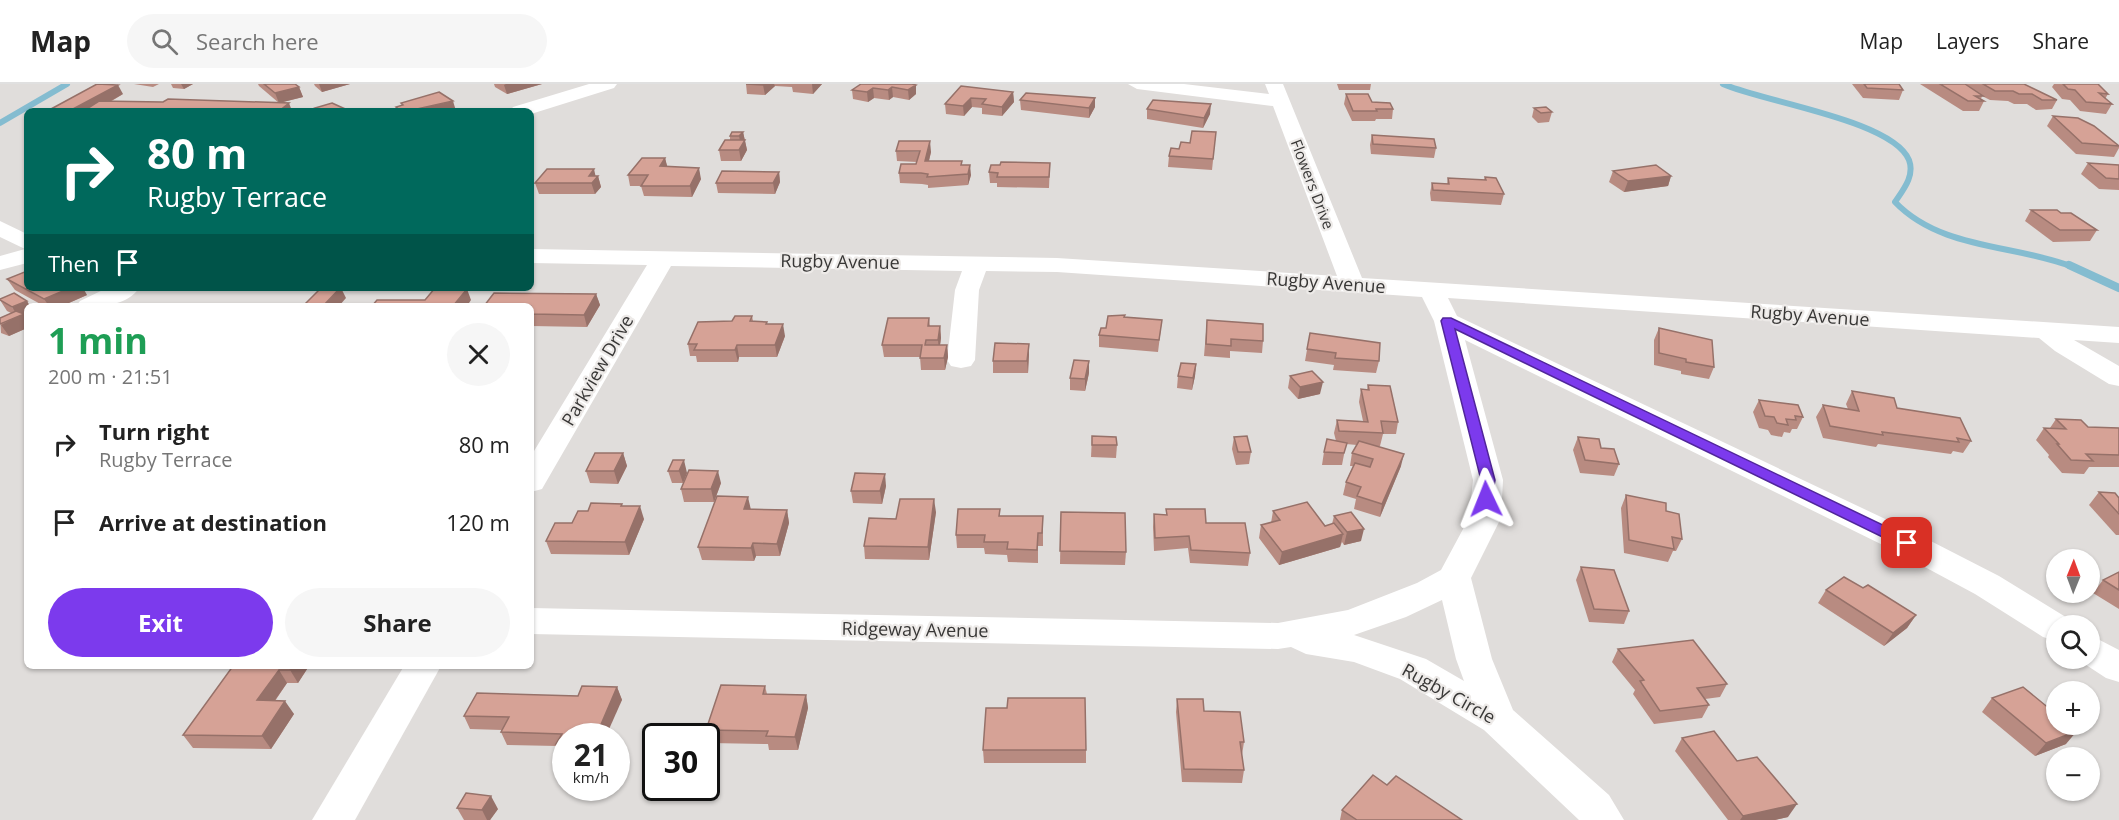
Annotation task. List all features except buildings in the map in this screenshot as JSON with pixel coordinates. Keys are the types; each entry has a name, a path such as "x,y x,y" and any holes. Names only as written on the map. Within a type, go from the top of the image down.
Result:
{"street":[{"path":"530,108 608,84"},
{"path":"1137,84 1277,92"},
{"name":"Flowers Drive","path":"1277,92 1352,284"},
{"path":"0,228 24,241"},
{"name":"Rugby Avenue","path":"534,256 1057,265 2046,330 2117,337"},
{"path":"0,263 24,257"},
{"name":"Parkview Drive","path":"534,477 663,258"},
{"path":"961,360 967,290 976,264"},
{"path":"1300,633 1350,623 1394,608 1454,578 1485,518 1488,480 1447,321 1431,289"},
{"path":"95,303 121,291"},
{"path":"1447,321 1907,543 1987,585 2046,622"},
{"path":"2046,330 2064,345 2119,378"},
{"path":"1454,578 1474,659 1498,719"},
{"name":"Ridgeway Avenue","path":"534,621 1266,636 1300,633"},
{"name":"Rugby Circle","path":"1300,633 1306,640 1357,649 1413,669 1498,719 1594,808 1603,820"},
{"path":"2100,656 2119,668"},
{"path":"333,820 421,669"}],"waterway":[{"path":"26,108 67,84"},
{"path":"1723,84 1854,123 1879,134 1898,146 1909,160 1910,172 1895,202 1913,218 1934,229 1956,238 2073,267"},
{"path":"0,123 24,109"},
{"path":"2069,265 2119,288"}],"route":[{"path":"1486,499 1488,480 1447,321 1907,543"}]}
